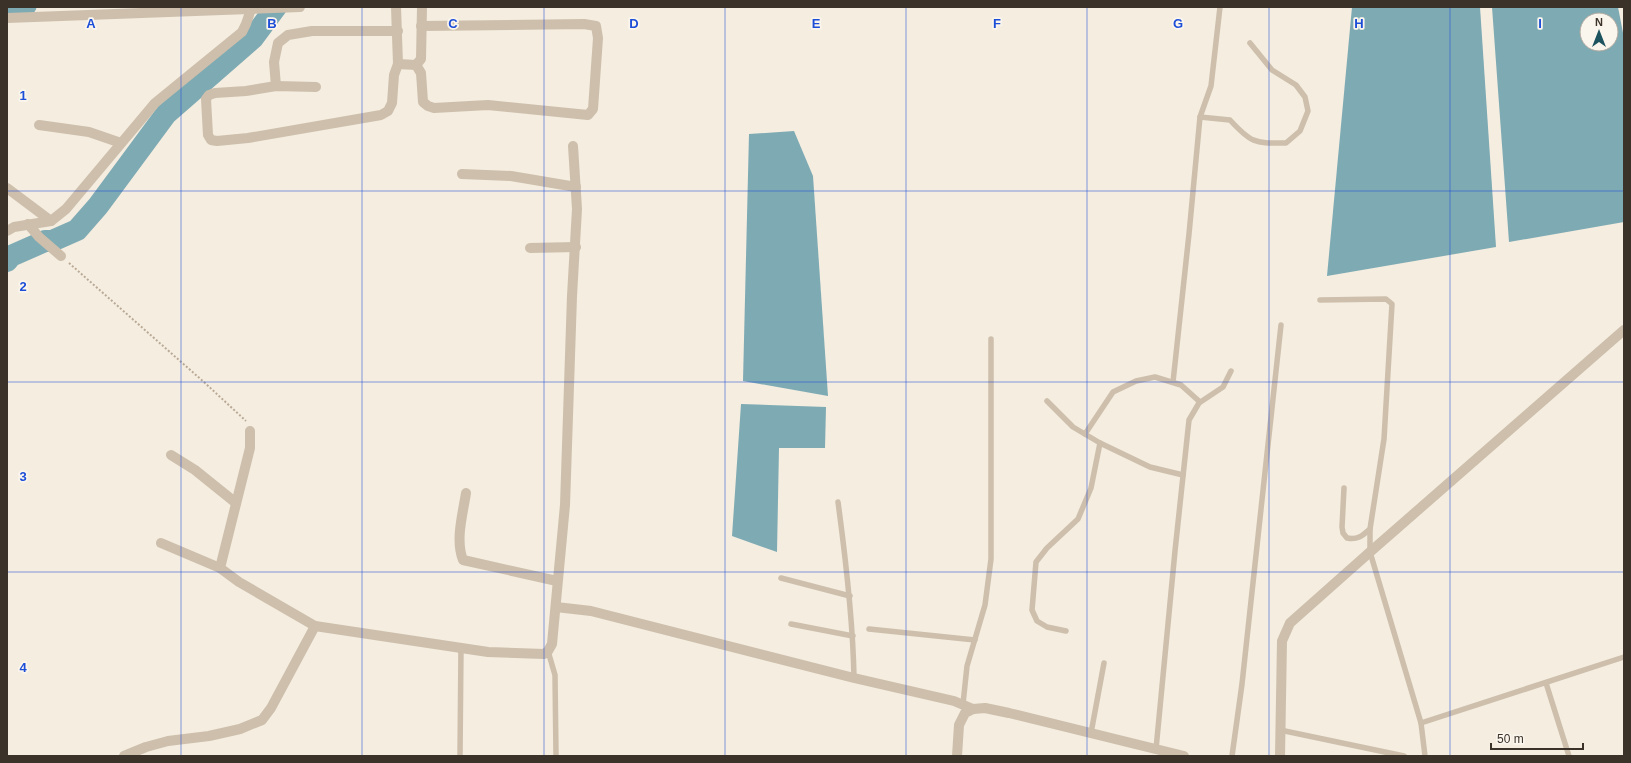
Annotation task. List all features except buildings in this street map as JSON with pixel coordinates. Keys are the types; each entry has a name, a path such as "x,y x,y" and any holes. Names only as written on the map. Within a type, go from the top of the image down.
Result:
{"street":[{"path":"7,18 300,7"},
{"path":"316,87 276,86 208,95 206,99 208,135 212,140 217,141 248,138 381,115 388,111 392,103 394,75 398,64 396,7"},
{"path":"416,65 421,59 422,7"},
{"path":"7,231 14,227 51,221 66,209 155,103 242,32 257,8"},
{"path":"416,65 421,73 424,102 428,106 434,108 488,105 588,115 593,109 598,38 598,28 594,25 421,26"},
{"path":"276,86 274,62 278,43 288,35 312,31 398,31"},
{"path":"398,64 416,65"},
{"path":"40,125 89,132 121,143"},
{"path":"161,543 220,568 239,582 316,626 488,652 544,654 548,651 552,644 565,505 572,296 577,209 573,146"},
{"path":"462,174 511,176 576,187"},
{"path":"7,188 51,221"},
{"path":"28,224 61,256"},
{"path":"530,248 576,247"},
{"path":"1280,756 1282,641 1290,623 1624,330"},
{"path":"220,568 250,448 250,431"},
{"path":"171,455 195,470 236,503"},
{"path":"466,493 460,537 463,560 558,581"},
{"path":"556,607 591,611 854,678 954,701 973,709"},
{"path":"124,756 168,741 208,736 240,729 262,720 271,708 316,626"},
{"path":"958,756 959,725 965,713 973,709 985,708 1184,756"}],"lane":[{"path":"1173,382 1189,242 1200,117 1211,86 1220,7"},
{"path":"1200,117 1230,120 1246,137 1259,143 1286,143 1300,131 1308,111 1305,97 1296,85 1272,70 1250,43"},
{"path":"1320,300 1386,300 1392,304 1384,438 1370,529 1370,552 1421,723 1425,756"},
{"path":"1232,756 1242,684 1281,325"},
{"path":"963,704 966,666 985,605 991,559 991,339"},
{"path":"1156,749 1189,420 1200,402 1223,387 1231,371"},
{"path":"1085,434 1113,392 1136,381 1155,377 1173,382 1182,385 1200,402"},
{"path":"1047,401 1073,427 1100,443 1150,467 1183,474"},
{"path":"1066,631 1048,627 1037,621 1032,610 1036,562 1047,548 1078,519 1091,488 1100,443"},
{"path":"1344,488 1342,527 1346,538 1353,540 1360,538 1370,529"},
{"path":"838,502 850,596 854,678"},
{"path":"781,578 850,596"},
{"path":"790,624 853,636"},
{"path":"870,629 975,640"},
{"path":"460,756 461,647"},
{"path":"548,651 555,675 556,756"},
{"path":"1421,723 1624,658"},
{"path":"1091,733 1104,663"},
{"path":"1546,683 1569,756"},
{"path":"1280,730 1404,756"}],"path":[{"path":"61,256 245,419 250,431"}],"water":[{"path":"1352,7 1480,7 1496,247 1327,276"},
{"path":"1492,7 1618,7 1619,12 1579,12 1579,52 1619,52 1619,12 1624,38 1624,222 1509,242"},
{"path":"794,131 813,176 828,396 743,381 749,134"},
{"path":"741,404 826,407 825,448 779,448 777,552 732,536"}],"waterway":[{"path":"7,8 30,7"},
{"path":"7,261 11,256 45,241 52,241 77,230 98,206 166,114 253,38 276,7"}]}
